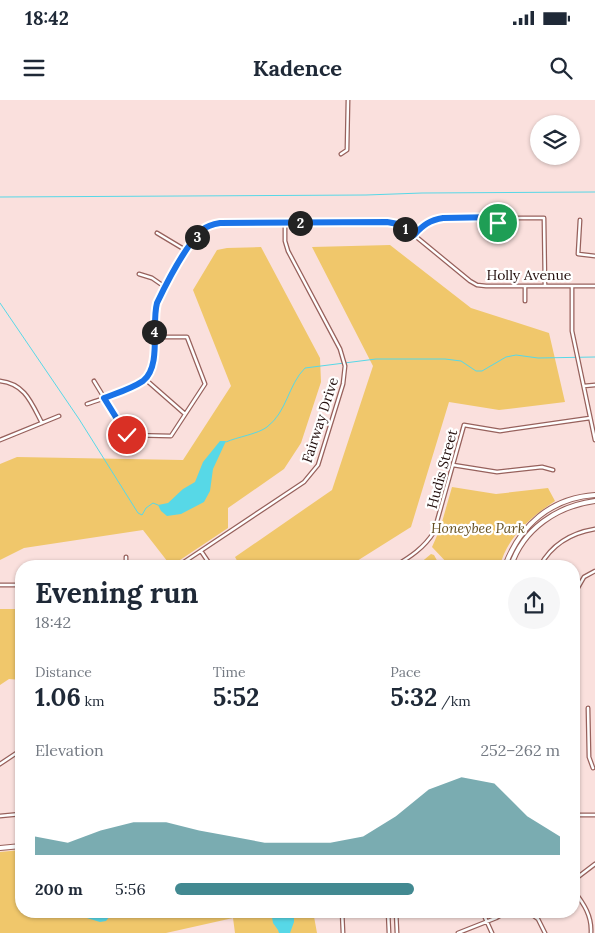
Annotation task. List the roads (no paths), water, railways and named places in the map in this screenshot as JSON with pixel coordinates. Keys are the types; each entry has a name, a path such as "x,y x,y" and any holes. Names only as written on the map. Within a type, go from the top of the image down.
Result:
{"street":[{"path":"340,154 348,150 348,100"},
{"path":"498,217 499,241"},
{"path":"414,235 426,223 434,219 544,218 544,286"},
{"path":"580,220 578,254 595,256"},
{"name":"Holly Avenue","path":"145,379 152,368 154,312 157,303 187,251 201,231 213,224 387,222 398,224 414,235 477,285 595,286"},
{"name":"Fairway Drive","path":"187,560 304,482 311,475 318,464 343,384 344,358 288,250 285,241 285,223"},
{"path":"157,233 187,251"},
{"path":"139,274 152,278 165,287"},
{"path":"525,286 526,301"},
{"path":"572,286 572,331 595,440"},
{"path":"94,381 127,435 170,436 205,384 189,341 186,338 154,337"},
{"path":"87,404 132,387 145,379 185,414"},
{"path":"0,381 8,382 21,389 26,394 42,423"},
{"path":"583,386 595,385"},
{"path":"0,440 59,416"},
{"name":"Hudis Street","path":"403,560 419,549 434,532 464,425 500,431 590,418"},
{"path":"452,465 497,472 542,467 553,470"},
{"path":"507,560 521,534 534,520 562,502 595,495"},
{"path":"514,560 523,541 542,522 566,508 595,501"},
{"path":"544,560 559,543 575,534 595,528"},
{"path":"201,551 207,560"},
{"path":"580,584 584,577 595,571"},
{"path":"0,585 15,585"},
{"path":"588,708 589,757 593,768"},
{"path":"589,736 595,735"},
{"path":"0,764 15,754"},
{"path":"0,816 15,815"},
{"path":"580,815 595,815"},
{"path":"0,848 15,847"},
{"path":"580,875 595,864"},
{"path":"580,899 589,916 591,933"},
{"path":"342,918 343,933"},
{"path":"388,918 389,933"},
{"path":"396,918 397,933"},
{"path":"485,918 492,933"},
{"path":"458,933 494,918"},
{"path":"537,918 545,933"}],"water":[{"path":"220,441 226,441 213,469 210,491 204,502 181,514 167,516 158,505 168,503 183,489 195,482 203,462"},
{"path":"87,918 108,918 106,921 100,922"},
{"path":"272,918 294,918 290,933 279,933"}],"waterway":[{"path":"0,197 595,192"},
{"path":"0,303 79,419 138,513 142,515 146,508 153,503 158,505"},
{"path":"226,442 258,432 274,421 299,375 305,368 376,359 445,359 461,361 476,371 482,371 506,357 516,355 538,358 595,357"}],"park label":[{"name":"Honeybee Park","path":"478,528"}]}
